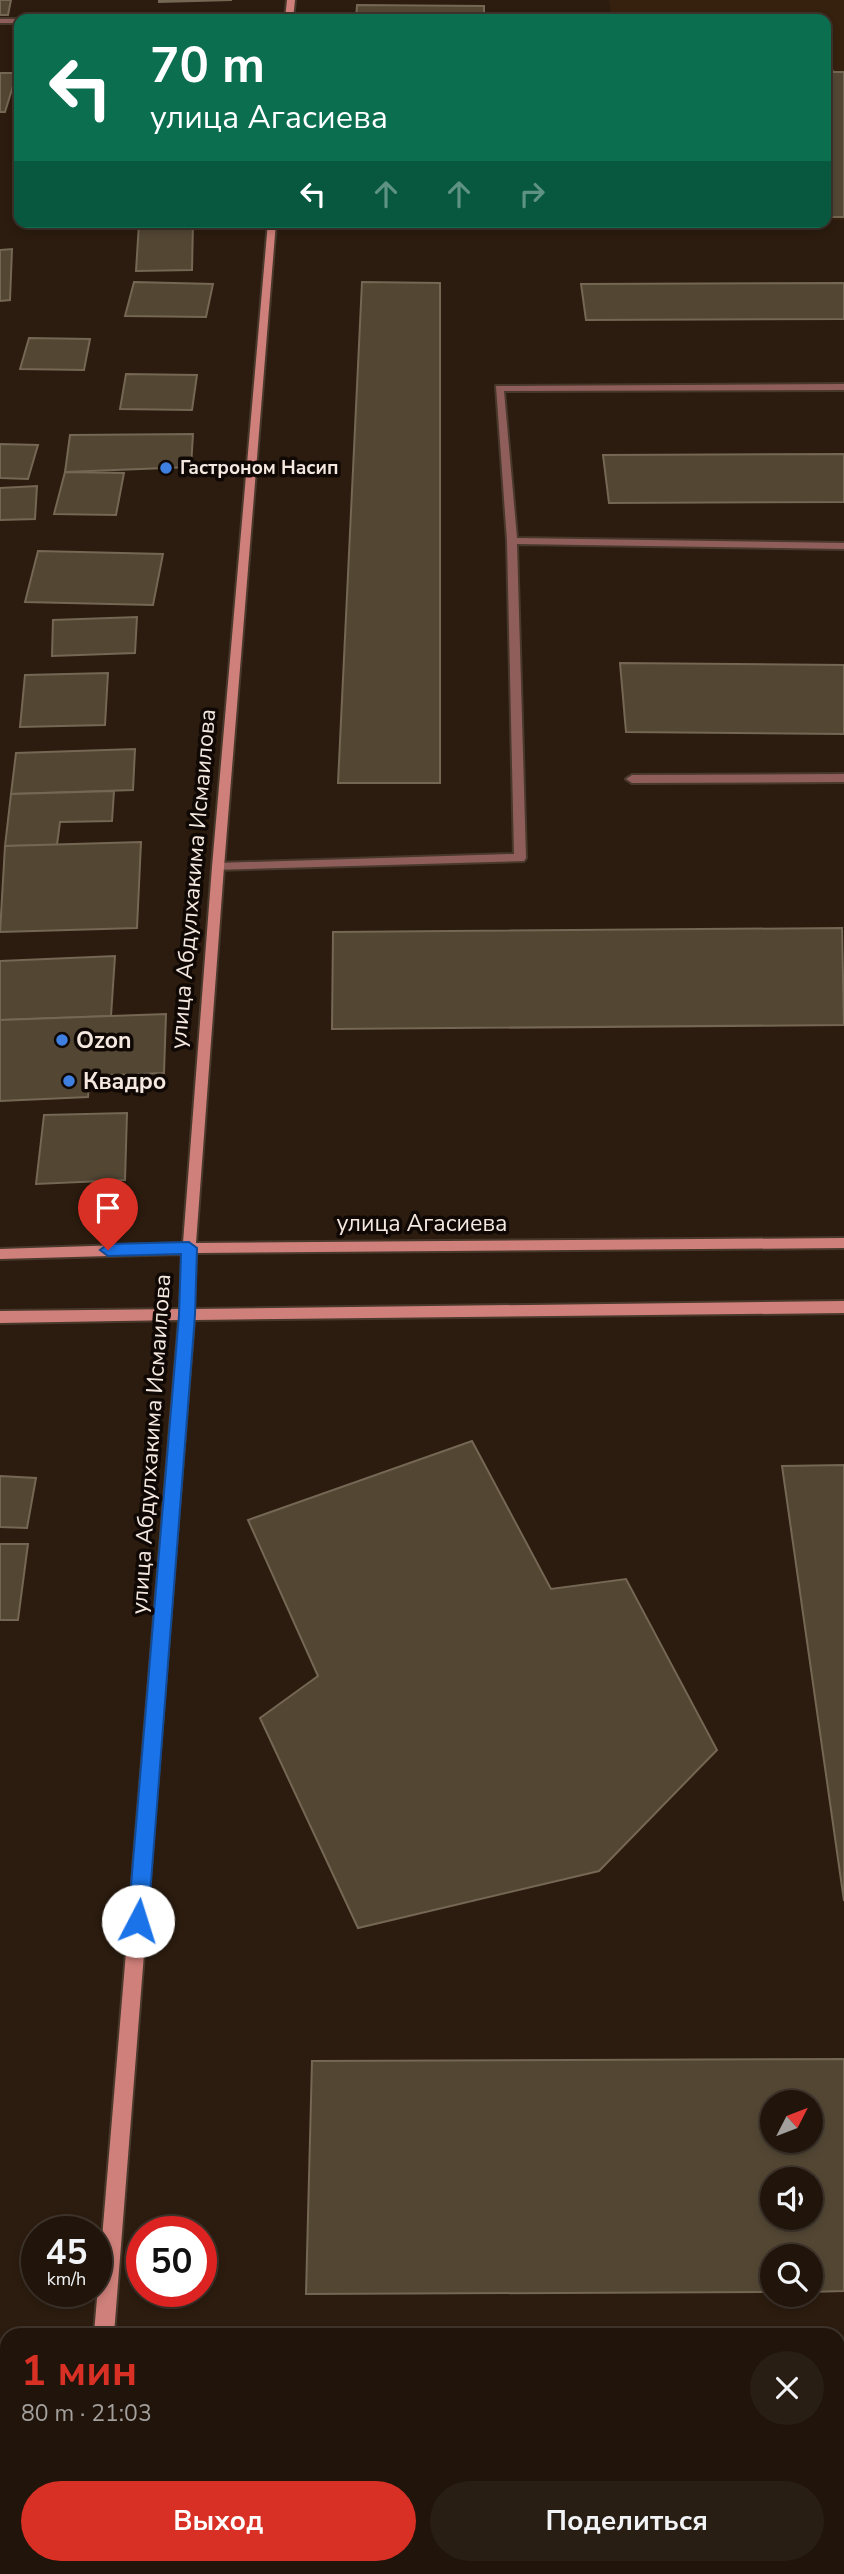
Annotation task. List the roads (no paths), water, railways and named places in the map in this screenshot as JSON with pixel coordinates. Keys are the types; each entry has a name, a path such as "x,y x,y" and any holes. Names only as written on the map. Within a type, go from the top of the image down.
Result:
{"main road":[{"name":"улица Абдулхакима Исмаилова","path":"104,2328 187,1315 189,1248 218,867 271,228"},
{"name":"улица Агасиева","path":"0,1254 189,1248 844,1242"},
{"path":"0,1317 844,1307"}],"lane":[{"path":"218,867 520,858 512,541 499,388 844,387"},
{"path":"512,541 844,546"},
{"path":"632,779 844,778"}],"place":[{"name":"Гастроном Насип","path":"166,468"},
{"name":"Ozon","path":"62,1040"},
{"name":"Квадро","path":"69,1081"}]}
